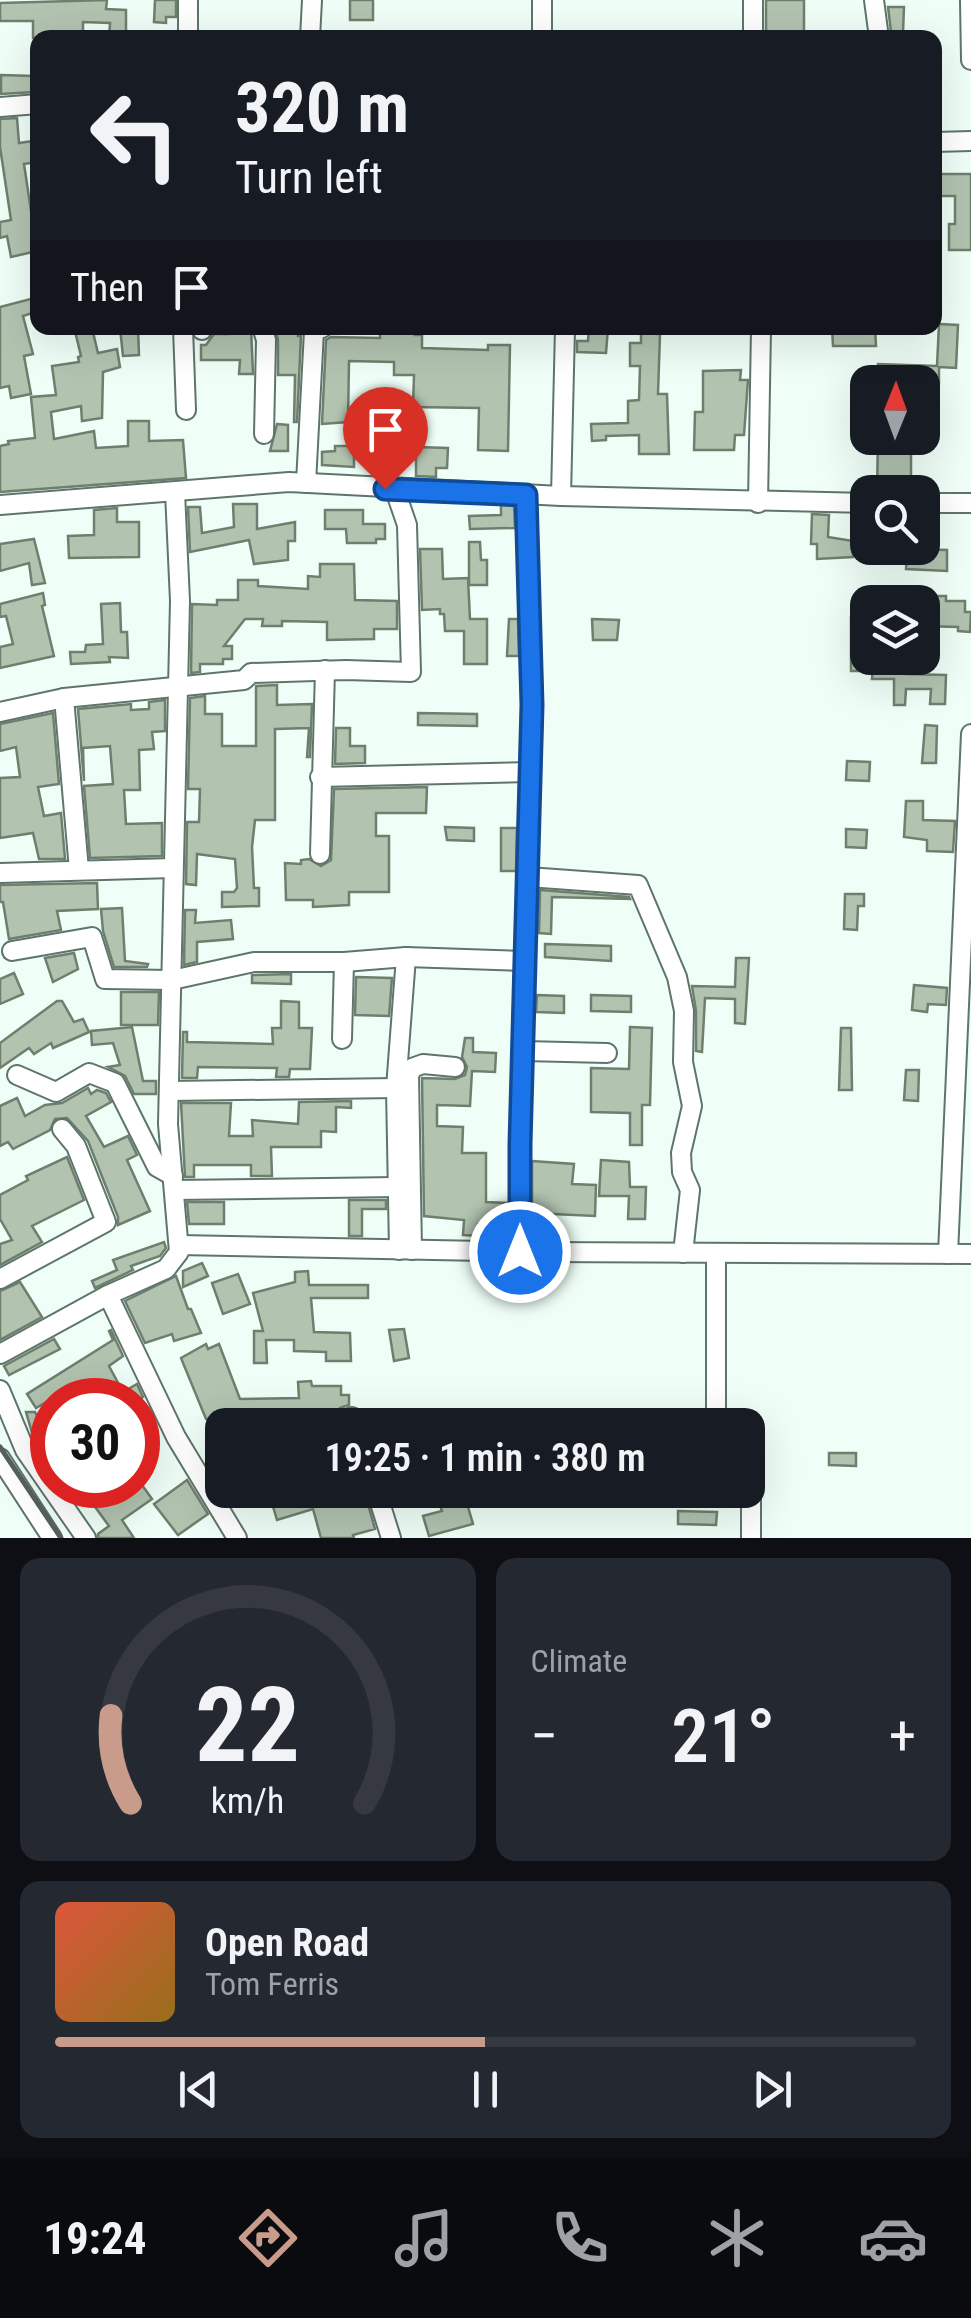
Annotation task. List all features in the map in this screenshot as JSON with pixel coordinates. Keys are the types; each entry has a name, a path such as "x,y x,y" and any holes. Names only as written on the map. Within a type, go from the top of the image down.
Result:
{"street":[{"path":"188,0 188,30"},
{"path":"310,30 312,0"},
{"path":"542,0 542,30"},
{"path":"753,0 753,30"},
{"path":"874,0 878,30"},
{"path":"970,0 971,60"},
{"path":"0,107 30,105"},
{"path":"942,142 971,141"},
{"path":"942,150 971,150"},
{"path":"186,410 195,335"},
{"path":"264,335 264,434"},
{"path":"306,483 314,335"},
{"path":"560,496 565,335"},
{"path":"758,502 761,335"},
{"path":"0,505 251,483 850,503"},
{"path":"0,712 64,698 244,680 251,674 325,670 410,672 407,526 394,490"},
{"path":"0,1354 108,1295 166,1269 179,1252 169,1092 180,601 175,492"},
{"path":"520,1252 532,705 526,495"},
{"path":"940,503 971,503"},
{"path":"320,854 325,670"},
{"path":"64,698 79,870"},
{"path":"948,1254 971,734"},
{"path":"320,777 531,772"},
{"path":"1,870 173,868"},
{"path":"528,877 638,886 677,977 684,1010 683,1062 692,1106 681,1154 682,1172 690,1190 683,1253"},
{"path":"12,951 92,936 104,979 172,980 254,962 406,957 526,961"},
{"path":"406,957 396,1088 397,1187 406,1250"},
{"path":"342,1039 344,962"},
{"path":"524,1051 607,1053"},
{"path":"406,1250 409,1076 412,1068 423,1064 456,1067"},
{"path":"17,1074 56,1092 90,1073 115,1083 157,1167 174,1183 397,1187"},
{"path":"169,1092 396,1088"},
{"path":"0,1279 106,1222 76,1146 62,1129"},
{"path":"179,1246 971,1254"},
{"path":"716,1253 716,1408"},
{"path":"108,1295 176,1437 237,1538"},
{"path":"0,1390 25,1450 86,1538"},
{"path":"0,1458 52,1538"},
{"path":"382,1508 392,1538"},
{"path":"751,1508 751,1538"}],"building":[{"path":"107,0 106,9 126,10 126,30 110,30 110,23 83,22 83,30 33,30 33,21 0,21 0,3"},
{"path":"155,0 176,0 176,17 166,17 166,23 154,22"},
{"path":"350,0 373,0 373,20 350,20"},
{"path":"766,0 804,0 804,30 766,30"},
{"path":"888,7 904,7 903,30 891,30"},
{"path":"1,75 30,76 30,92 1,94"},
{"path":"17,118 19,143 30,141 30,163 24,164 30,204 30,253 11,257 7,236 0,238 0,222 11,220 0,147 0,119"},
{"path":"942,174 971,174 971,250 949,250 949,224 955,224 955,196 942,196"},
{"path":"30,299 30,314 23,316 33,354 24,356 31,394 11,398 9,386 0,388 0,307"},
{"path":"942,324 958,325 956,368 937,365"},
{"path":"76,335 94,335 98,353 117,349 120,367 103,372 102,418 82,421 81,406 51,412 54,439 94,431 96,448 128,446 128,421 149,421 149,441 183,440 186,478 0,492 0,446 9,444 8,441 35,438 31,397 56,395 52,366 79,362"},
{"path":"121,335 138,335 139,355 123,356"},
{"path":"213,335 251,335 253,374 239,374 240,360 201,360 201,345 206,345"},
{"path":"277,335 301,336 297,422 295,375 278,375"},
{"path":"422,335 422,348 488,350 488,345 510,345 508,451 478,450 479,408 413,407 414,375 394,375 394,362 349,361 348,422 322,424 326,340"},
{"path":"588,335 607,335 606,353 577,352 577,341 588,341"},
{"path":"641,335 660,335 658,394 667,394 669,454 639,454 639,435 606,436 606,440 592,441 591,424 628,423 628,401 639,400 640,366 630,366 630,343 641,343"},
{"path":"832,335 875,335 876,346 833,346"},
{"path":"741,370 740,380 748,380 744,435 735,435 734,450 694,450 695,412 703,412 703,371"},
{"path":"277,424 288,425 288,451 270,451"},
{"path":"335,446 354,446 354,467 322,465 322,452 335,451"},
{"path":"416,447 448,448 447,468 436,468 436,477 416,476"},
{"path":"878,455 911,455 911,475 877,475"},
{"path":"233,504 257,504 257,529 295,522 295,541 288,541 288,560 254,564 249,540 190,552 188,507 200,507 202,533 234,527"},
{"path":"501,505 514,506 515,528 470,529 469,516 501,515"},
{"path":"117,508 117,522 139,522 139,557 69,558 68,536 94,535 94,510"},
{"path":"325,510 363,510 363,524 385,524 385,539 376,539 376,543 347,543 346,529 325,529"},
{"path":"812,514 829,515 828,537 850,541 850,557 817,559 817,544 811,544"},
{"path":"34,539 45,583 32,585 29,563 0,571 0,544"},
{"path":"469,542 480,542 481,560 487,560 487,585 469,585"},
{"path":"420,549 442,549 443,579 468,578 470,619 487,619 487,664 464,664 464,631 445,631 440,609 422,610"},
{"path":"940,550 947,550 947,571 906,569 906,565 940,565"},
{"path":"320,564 354,564 355,600 397,601 397,629 374,629 374,639 327,640 327,622 282,621 282,626 262,626 263,619 245,619 224,646 232,646 232,659 223,659 223,664 200,664 200,672 191,673 192,604 217,605 217,600 238,600 238,580 258,580 258,586 308,589 308,576 320,577"},
{"path":"43,593 42,606 54,656 0,668 0,647 13,644 6,616 0,617 0,604"},
{"path":"940,596 946,596 946,601 965,601 965,612 971,612 970,632 958,631 958,627 940,626"},
{"path":"120,603 121,632 127,632 128,658 71,664 70,652 85,652 86,645 103,644 101,604"},
{"path":"509,619 518,619 519,656 507,656"},
{"path":"592,619 619,620 617,640 593,640"},
{"path":"872,675 946,675 945,704 930,704 931,689 906,689 905,705 894,705 894,679 872,679"},
{"path":"277,685 277,705 312,704 310,757 309,728 275,729 275,820 255,820 252,847 259,906 222,907 222,892 234,892 237,888 235,859 197,854 196,885 186,884 187,822 199,822 200,789 188,789 190,698 205,696 205,714 222,714 222,746 256,746 256,686"},
{"path":"165,700 165,731 152,732 154,749 139,750 140,790 124,790 126,824 162,823 162,856 90,858 84,786 113,784 110,746 83,748 84,781 78,709 131,704 131,710 149,709 149,702"},
{"path":"53,713 59,784 38,787 44,816 61,813 65,859 39,859 33,833 0,838 0,778 20,777 16,747 0,751 0,724"},
{"path":"418,713 477,714 477,726 418,725"},
{"path":"925,725 937,726 936,763 922,763"},
{"path":"336,728 350,728 350,746 365,746 365,763 335,764"},
{"path":"847,761 870,762 869,781 846,780"},
{"path":"427,787 426,813 376,813 376,836 389,836 389,892 349,892 349,905 313,907 313,900 286,900 285,863 301,864 301,860 309,859 321,866 331,860 334,789"},
{"path":"906,801 923,801 923,820 955,821 953,852 927,851 927,840 904,837"},
{"path":"445,827 474,828 474,841 447,840"},
{"path":"501,828 517,828 516,871 501,871"},
{"path":"846,829 867,830 866,848 846,847"},
{"path":"97,883 98,909 57,911 61,930 9,939 0,885"},
{"path":"540,890 630,899 552,897 551,934 539,933"},
{"path":"845,894 864,894 864,906 858,906 857,930 844,929"},
{"path":"122,908 125,961 148,964 147,967 114,967 101,909"},
{"path":"185,910 196,910 195,923 231,920 233,939 197,942 197,962 184,965"},
{"path":"545,944 611,946 611,961 545,957"},
{"path":"74,953 78,969 53,982 45,958"},
{"path":"736,958 749,958 745,1024 735,1023 735,999 705,998 702,1052 696,1051 692,986 735,987"},
{"path":"14,973 23,994 0,1004 0,979"},
{"path":"291,974 291,984 252,983 252,975"},
{"path":"356,977 392,978 389,1016 355,1015"},
{"path":"914,985 947,988 946,1005 928,1004 927,1012 912,1010"},
{"path":"121,992 159,992 158,1025 121,1025"},
{"path":"537,995 564,996 564,1013 536,1012"},
{"path":"591,995 631,996 631,1012 591,1011"},
{"path":"62,1001 74,1022 83,1019 89,1032 53,1048 51,1043 34,1054 29,1048 0,1068 0,1043"},
{"path":"281,1001 299,1002 299,1028 312,1028 310,1069 290,1069 289,1077 276,1077 277,1068 198,1067 197,1078 182,1078 183,1032 187,1032 187,1042 273,1044 272,1028 281,1028"},
{"path":"132,1027 143,1081 156,1081 156,1094 134,1094 125,1076 108,1067 120,1065 113,1043 92,1045 91,1031"},
{"path":"630,1027 652,1028 650,1105 642,1105 642,1145 630,1145 630,1113 591,1112 591,1068 629,1069"},
{"path":"841,1028 851,1028 852,1090 839,1090"},
{"path":"465,1038 473,1038 473,1052 496,1053 495,1072 472,1071 470,1106 437,1105 437,1126 463,1127 462,1153 486,1153 486,1202 508,1203 508,1218 497,1218 497,1225 478,1224 478,1236 463,1235 464,1220 424,1216 422,1078 455,1079 465,1075"},
{"path":"906,1070 919,1070 918,1101 904,1100"},
{"path":"88,1088 91,1094 97,1090 106,1093 111,1102 86,1116 104,1147 128,1136 137,1155 127,1160 150,1211 118,1225 88,1141 67,1118 55,1119 50,1130 13,1149 8,1142 0,1146 0,1106 17,1098 25,1116 45,1105 62,1103"},
{"path":"351,1101 351,1108 336,1107 336,1132 321,1131 321,1147 271,1147 272,1176 251,1176 251,1165 194,1165 194,1177 185,1177 181,1103 231,1103 229,1136 253,1136 252,1120 298,1124 299,1102"},
{"path":"67,1157 84,1200 32,1226 42,1242 0,1265 0,1244 12,1240 0,1219 0,1195 28,1180 26,1176"},
{"path":"601,1160 629,1162 630,1187 646,1187 645,1219 628,1219 629,1196 599,1196"},
{"path":"532,1161 574,1164 572,1184 596,1185 595,1216 532,1213"},
{"path":"349,1200 386,1200 386,1209 362,1209 362,1236 349,1236"},
{"path":"187,1202 224,1202 224,1224 189,1224"},
{"path":"164,1242 166,1248 160,1256 131,1266 133,1270 95,1288 92,1281 117,1270 113,1260"},
{"path":"202,1263 208,1276 183,1287 183,1271"},
{"path":"308,1271 309,1285 368,1285 368,1298 311,1298 314,1332 350,1333 351,1361 326,1361 326,1352 294,1351 294,1340 266,1340 267,1363 254,1363 254,1331 263,1331 253,1293 295,1282 295,1272"},
{"path":"238,1274 250,1304 223,1314 212,1283"},
{"path":"176,1276 201,1333 174,1341 172,1334 145,1343 125,1301"},
{"path":"20,1282 42,1317 0,1340 0,1291"},
{"path":"404,1329 409,1358 394,1361 389,1330"},
{"path":"109,1331 123,1356 109,1366 115,1378 52,1378 113,1340"},
{"path":"54,1339 60,1349 9,1375 4,1366"},
{"path":"206,1344 208,1349 219,1344 240,1399 299,1398 298,1382 311,1381 312,1386 341,1386 341,1395 349,1395 349,1405 205,1408 205,1417 181,1358"},
{"path":"829,1453 856,1453 856,1466 829,1465"},
{"path":"187,1480 208,1514 178,1535 157,1508 160,1500"},
{"path":"96,1508 139,1508 122,1520 134,1538 98,1538 109,1526"},
{"path":"273,1508 369,1508 375,1529 353,1535 354,1538 321,1538 313,1509 277,1520"},
{"path":"441,1508 468,1508 473,1524 429,1536 423,1516 442,1511"},
{"path":"678,1511 717,1512 716,1525 678,1524"}],"railway":[{"path":"0,1447 61,1538"}],"route":[{"path":"385,489 526,495 532,705 520,1252"}]}
